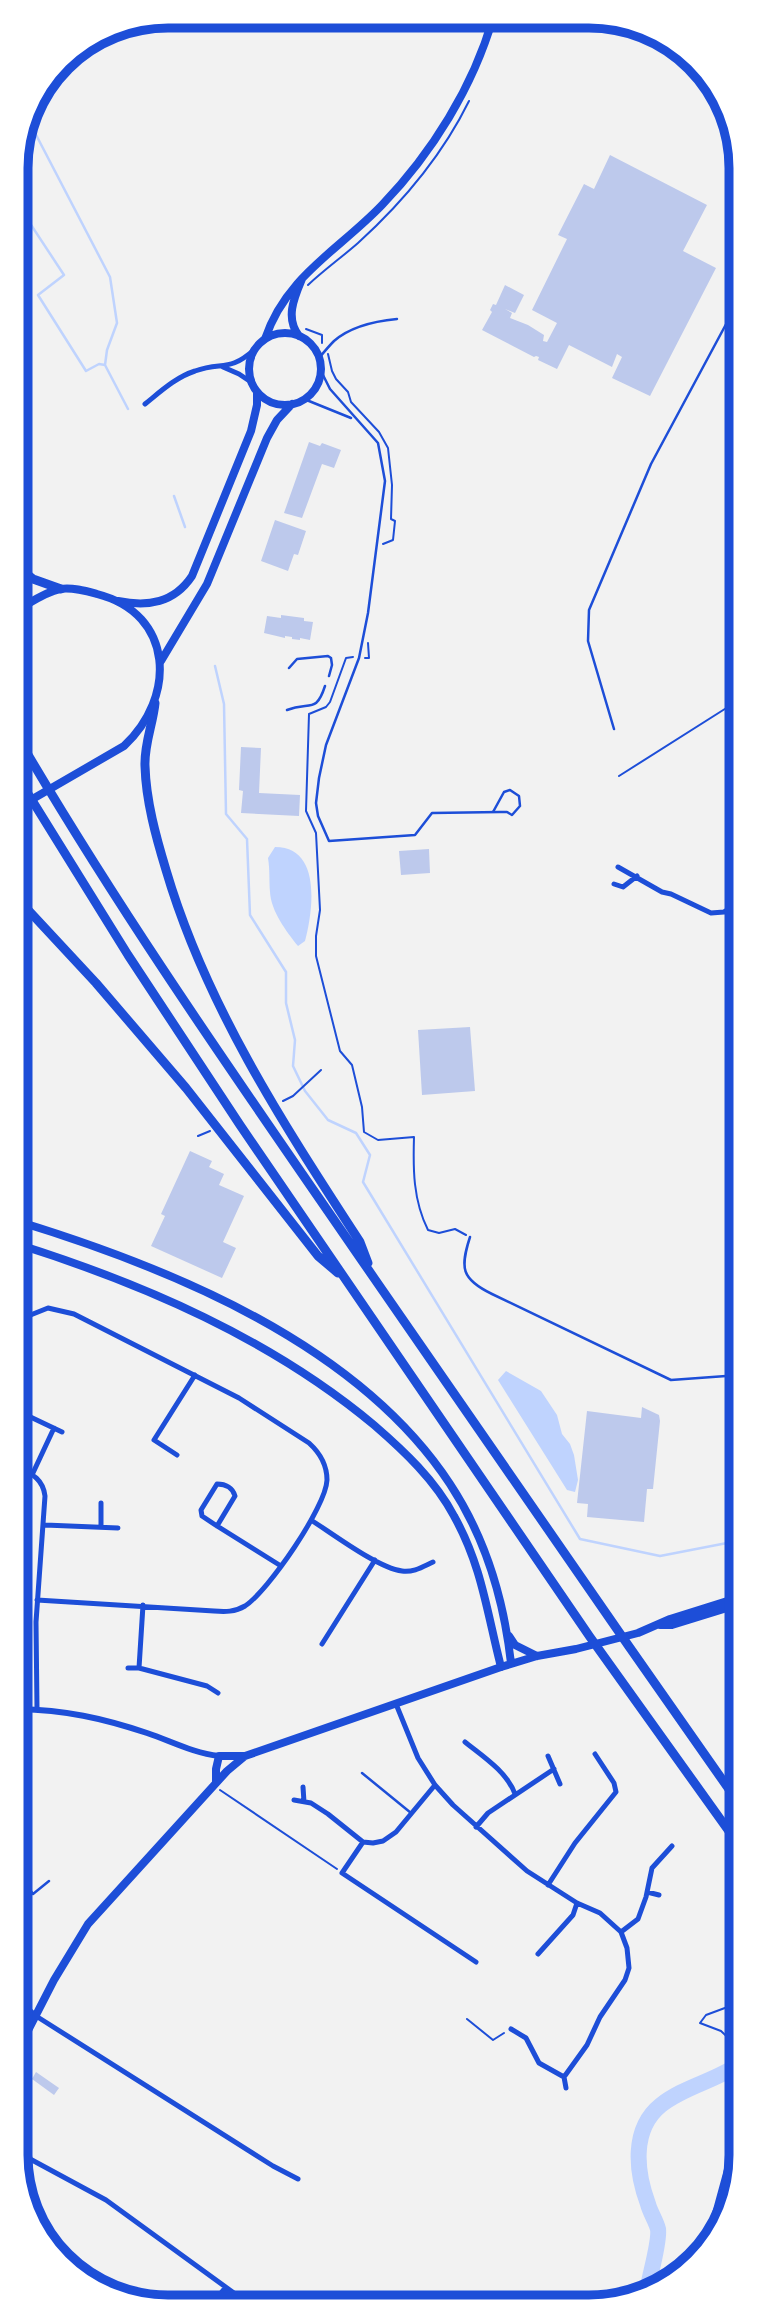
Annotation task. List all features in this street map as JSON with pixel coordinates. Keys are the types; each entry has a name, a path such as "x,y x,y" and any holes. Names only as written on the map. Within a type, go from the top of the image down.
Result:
{"highway":[{"path":"28,575 61,589"},
{"path":"155,703 145,766 151,814 172,892 192,946 218,1006 287,1130 360,1242 374,1279"},
{"path":"28,755 143,942 226,1066 729,1789"},
{"path":"28,795 183,1039 590,1637 729,1831"},
{"path":"28,910 96,983 186,1088 317,1256 347,1281"}],"main road":[{"path":"305,274 294,296 291,312 294,329 309,342 319,358 321,372 314,391 304,399 279,405 268,401 257,392 251,382 249,363 255,349 265,339 279,306 290,289 305,274 346,240 382,205 425,152 449,118 489,28"},
{"path":"265,339 277,334 299,336"},
{"path":"28,605 61,589 88,592 134,604 158,603 186,586 200,561 251,431 257,392"},
{"path":"160,661 207,583 267,438 277,420 292,404"},
{"path":"28,802 124,746 142,726 155,703 160,676 157,647 142,621 116,600"},
{"path":"28,1224 171,1277 244,1311 322,1359 380,1404 434,1461 469,1517 498,1588 511,1663"},
{"path":"28,1247 74,1262 146,1291 220,1325 346,1402 390,1439 414,1462 454,1514 483,1583 501,1667"},
{"path":"215,1784 219,1756 245,1756 511,1663 638,1633 670,1619 729,1600"},
{"path":"660,1625 672,1625 729,1607"},
{"path":"508,1636 515,1645 537,1656"},
{"path":"28,2031 54,1980 88,1924 215,1784 245,1756"}],"street":[{"path":"223,368 241,362 255,349"},
{"path":"145,404 184,375 209,367 223,368 251,382"},
{"path":"618,867 662,892 711,913 729,909"},
{"path":"614,884 623,887 636,876"},
{"path":"28,1316 43,1309 64,1310 249,1404 319,1452 326,1470 327,1482 311,1520 281,1566 249,1603 237,1610 214,1611 37,1600"},
{"path":"177,1455 154,1440 195,1375"},
{"path":"28,1416 62,1432"},
{"path":"32,1475 54,1428"},
{"path":"28,1473 42,1483 44,1488 45,1525 37,1600 37,1709"},
{"path":"217,1526 235,1496 233,1491 223,1484 217,1484 201,1510 202,1516 217,1526 281,1566"},
{"path":"101,1503 101,1527"},
{"path":"311,1520 375,1560 401,1572 416,1570 433,1562"},
{"path":"45,1525 118,1528"},
{"path":"322,1644 375,1560"},
{"path":"139,1668 143,1605"},
{"path":"128,1668 139,1668 207,1686 218,1693"},
{"path":"396,1702 418,1758 435,1785 476,1827 527,1871 578,1903 600,1913 621,1932 627,1948 628,1968 625,1980 565,2077 566,2088"},
{"path":"28,1709 61,1710 107,1720 194,1751 219,1756"},
{"path":"465,1742 511,1783 514,1794"},
{"path":"548,1885 575,1843 616,1792 614,1783 596,1754"},
{"path":"548,1756 560,1784"},
{"path":"476,1827 488,1813 554,1769"},
{"path":"294,1800 311,1803 363,1842 383,1841 396,1832 435,1785"},
{"path":"303,1787 304,1802"},
{"path":"363,1842 342,1873 476,1962"},
{"path":"621,1932 638,1919 648,1892 652,1868 672,1846"},
{"path":"648,1892 659,1895"},
{"path":"538,1954 573,1915 578,1903"},
{"path":"28,2008 273,2166 298,2179"},
{"path":"511,2029 526,2038 539,2063 565,2077"},
{"path":"28,2158 106,2200 236,2295"},
{"path":"219,2295 225,2288"}],"lane":[{"path":"614,729 588,641 589,610 650,464 729,318"},
{"path":"319,358 335,340 376,321 397,319"},
{"path":"321,372 330,389 354,419 378,443 385,494 359,658 326,745 316,803 318,816 329,841 409,836 418,832 432,813 507,812 512,816 521,802 510,790 504,792 493,812"},
{"path":"304,399 354,419"},
{"path":"289,668 297,659 328,656 332,665 329,676"},
{"path":"287,710 316,705 320,702 325,686"},
{"path":"470,1237 463,1267 466,1276 492,1294 671,1380 729,1376"},
{"path":"362,1773 411,1813"},
{"path":"28,1887 33,1894 48,1881"}],"path":[{"path":"302,326 322,335 322,346 331,357 332,371 340,383"},
{"path":"369,658 370,651"},
{"path":"359,658 349,656 346,659 330,702 326,707 310,714 306,811 316,833 320,910 316,936 318,971 341,1051 352,1065 362,1107 364,1132 379,1140 414,1137 416,1199 428,1230 439,1233 456,1229 470,1237"},
{"path":"619,776 729,706"},
{"path":"215,1784 342,1873"},
{"path":"729,2006 706,2015 700,2023 721,2031 729,2037"},
{"path":"467,2019 493,2040 511,2029"},
{"path":"710,2226 729,2155"}],"water":[{"path":"275,847 290,850 301,857 311,883 308,928 305,941 298,946 280,920 271,899 268,858"},
{"path":"506,1371 541,1391 557,1415 562,1434 574,1455 578,1480 575,1492 567,1490 498,1380"}],"building":[{"path":"610,155 707,205 683,251 716,268 650,396 612,378 622,357 617,354 612,367 569,345 557,369 538,360 539,357 534,357 482,330 505,285 524,295 515,313 505,309 512,313 510,318 544,335 543,341 547,342 557,323 532,310 567,239 558,235 584,184 594,189"},
{"path":"309,442 320,446 322,443 341,450 334,468 322,464 302,518 284,513"},
{"path":"275,520 306,531 298,555 294,554 288,571 261,561"},
{"path":"281,615 313,622 310,640 264,633 267,616 281,618"},
{"path":"241,747 261,748 259,793 300,795 299,816 241,813"},
{"path":"429,849 430,873 401,875 399,851"},
{"path":"470,1027 475,1091 422,1095 418,1030"},
{"path":"190,1151 212,1161 209,1167 224,1174 219,1185 244,1196 223,1242 236,1248 222,1278 151,1246 165,1216 161,1214"},
{"path":"642,1407 659,1415 660,1421 653,1489 647,1489 644,1522 587,1517 588,1504 577,1503 587,1411 641,1418"},
{"path":"36,2072 59,2088 54,2095 32,2079"}],"waterway":[{"path":"34,130 110,277 117,323 107,350 105,365 128,409"},
{"path":"28,220 64,275 38,295 86,371 99,364 105,365"},
{"path":"174,496 185,527"},
{"path":"215,666 224,704 226,814 247,839 250,915 286,972 286,1003 295,1040 293,1066 305,1091 328,1120 356,1133 370,1155 363,1182 580,1539 660,1556 729,1544"},
{"path":"649,2281 658,2234 644,2192 639,2165 641,2138 645,2126 651,2115 670,2098 729,2070"}]}
